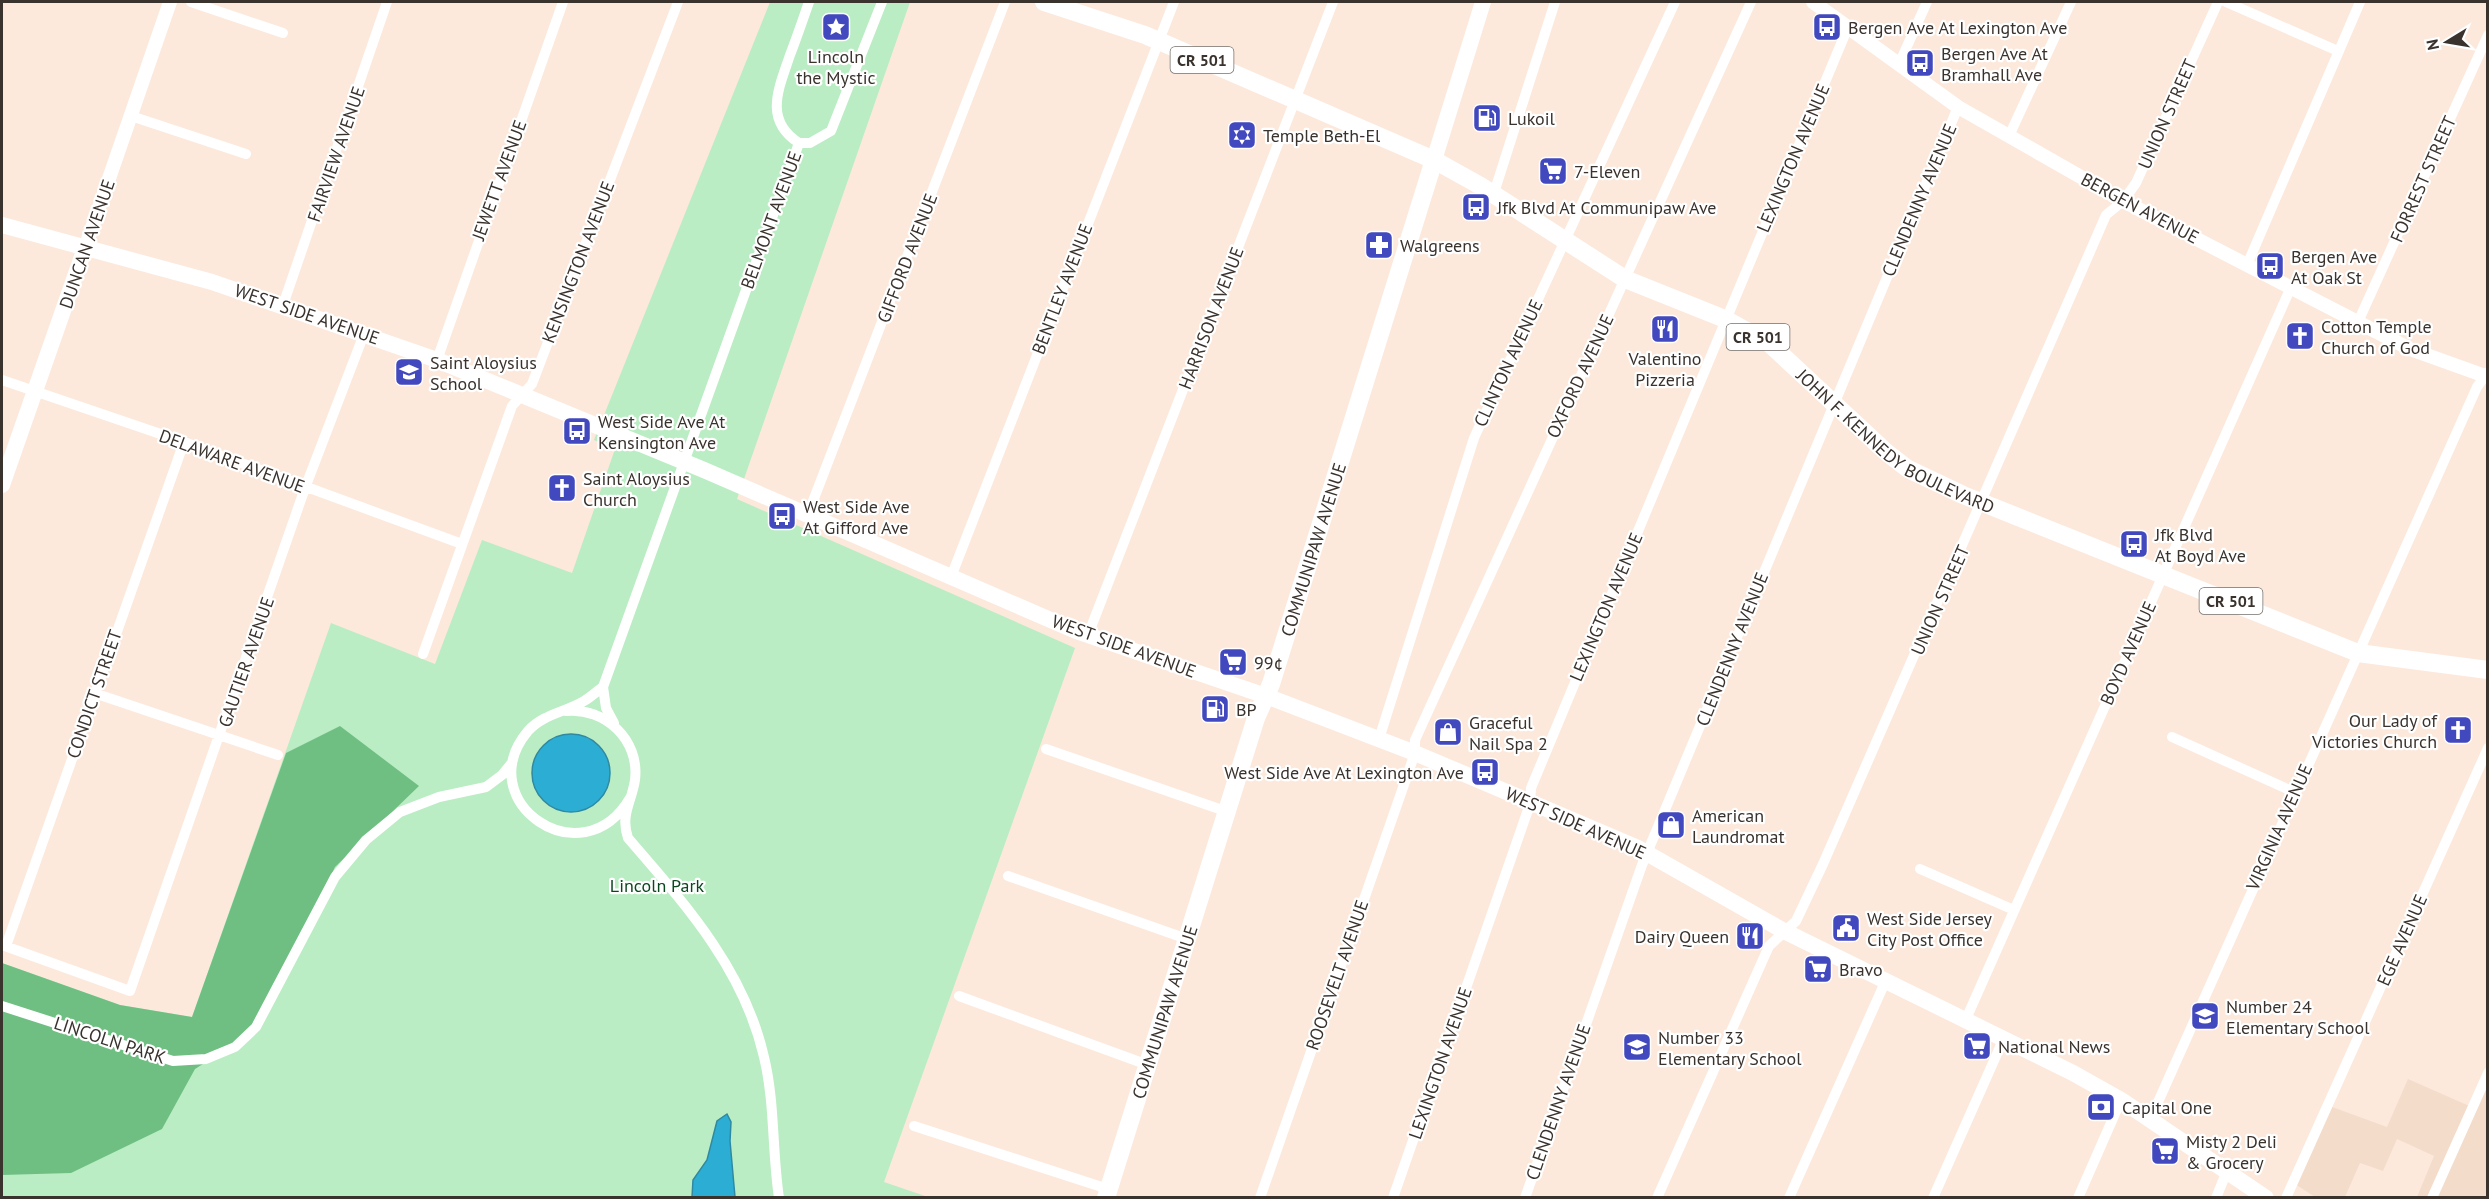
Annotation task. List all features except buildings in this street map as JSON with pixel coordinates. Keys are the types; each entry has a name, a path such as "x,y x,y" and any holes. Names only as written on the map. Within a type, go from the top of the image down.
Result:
{"main road":[{"name":"JOHN F. KENNEDY BOULEVARD","path":"1044,2 1158,41 1434,160 1625,279 1725,319 1770,344 1908,469 1983,503 2358,653 2487,670"},
{"name":"COMMUNIPAW AVENUE","path":"1107,1193 1256,718 1266,696 1483,2"},
{"name":"WEST SIDE AVENUE","path":"2,225 212,282 437,360 808,514 1088,635 1266,696 1415,753 1647,853 1784,931 2004,1038 2121,1100 2266,1197"},
{"name":"DUNCAN AVENUE","path":"2,485 85,248"}],"street":[{"name":"DUNCAN AVENUE","path":"85,248 170,2"},
{"path":"191,2 282,33"},
{"name":"FAIRVIEW AVENUE","path":"283,306 387,2"},
{"name":"JEWETT AVENUE","path":"437,360 563,2"},
{"name":"KENSINGTON AVENUE","path":"423,654 512,406 532,384 678,2"},
{"path":"799,143 785,135 777,117 776,95 809,2"},
{"name":"BELMONT AVENUE","path":"683,462 799,143 810,143 831,131 882,2"},
{"name":"GIFFORD AVENUE","path":"808,514 1005,2"},
{"name":"BENTLEY AVENUE","path":"951,577 1174,2"},
{"name":"HARRISON AVENUE","path":"1088,635 1333,2"},
{"path":"1493,196 1555,2"},
{"name":"CLINTON AVENUE","path":"1379,739 1474,438 1675,2"},
{"name":"OXFORD AVENUE","path":"1415,753 1415,740 1461,636 1751,2"},
{"name":"BERGEN AVENUE","path":"1813,2 1958,107 2123,201 2410,349 2486,375"},
{"path":"1899,64 1927,2"},
{"path":"2009,136 2071,2"},
{"name":"UNION STREET","path":"1657,1197 1769,946 1796,921 1819,873 1983,503 2106,215 2123,201 2136,183 2218,2"},
{"path":"2226,2 2338,51"},
{"path":"2247,265 2360,2"},
{"name":"LEXINGTON AVENUE","path":"1393,1197 1530,804 1531,788 1848,27"},
{"name":"FORREST STREET","path":"2358,322 2487,35"},
{"name":"CLENDENNY AVENUE","path":"1525,1197 1647,853 1833,402 1958,107"},
{"path":"131,116 246,154"},
{"name":"BOYD AVENUE","path":"1966,1019 2291,287"},
{"name":"GAUTIER AVENUE","path":"4,946 130,991 221,736 305,488 364,334"},
{"name":"VIRGINIA AVENUE","path":"2150,1120 2294,792 2486,375"},
{"name":"DELAWARE AVENUE","path":"2,380 184,442 462,544"},
{"name":"CONDICT STREET","path":"4,946 184,442"},
{"path":"683,462 603,687 606,708 616,727 628,742 634,760 635,780 624,826 628,838 702,924 726,962 746,1003 764,1057 779,1197"},
{"name":"LINCOLN PARK","path":"2,1006 52,1020 104,1040 173,1061 206,1059 235,1047 256,1027 335,877 366,840 400,812 439,797 486,788 502,776 512,764 522,739 530,729 545,718 585,701 603,687"},
{"path":"94,693 278,755"},
{"path":"563,711 591,713 616,727"},
{"path":"2172,737 2294,792"},
{"path":"1046,748 1228,812"},
{"name":"EGE AVENUE","path":"2286,1197 2487,748"},
{"name":"ROOSEVELT AVENUE","path":"1260,1197 1415,753"},
{"path":"512,764 512,779 522,806 529,816 560,832 583,833 594,830 623,809 630,798"},
{"path":"1920,869 2014,910"},
{"path":"1008,876 1187,939"},
{"path":"1790,1197 1886,980"},
{"path":"959,996 1148,1065"},
{"path":"1933,1197 2004,1038"},
{"path":"2432,1197 2487,1073"},
{"path":"2078,1197 2121,1100"},
{"path":"914,1126 1107,1193"},
{"path":"2216,1197 2227,1172"}],"shaded area":[{"path":"2487,1078 2487,1197 2417,1197 2434,1156 2397,1139 2383,1171 2360,1163 2345,1197 2315,1197 2292,1182 2324,1104 2387,1127 2408,1079 2474,1108"}],"green space":[{"name":"Lincoln Park","path":"770,2 910,2 737,499 1075,648 884,1182 928,1197 2,1198 2,963 120,1005 192,1017 331,623 435,664 482,540 572,573 615,449 594,440"},
{"path":"340,726 419,786 335,867 257,1030 195,1069 162,1129 71,1173 2,1175 2,963 120,1005 192,1017 286,753"}],"water":[{"path":"563,734 579,734 593,740 604,751 610,765 610,781 604,795 593,806 579,812 563,812 549,806 538,795 532,781 532,765 538,751 549,740"},
{"path":"727,1114 731,1122 730,1141 735,1197 692,1197 693,1180 707,1160 717,1121"}],"place":[{"name":"Lincoln the Mystic","path":"836,27"},
{"name":"Bergen Ave At Lexington Ave","path":"1827,27"},
{"name":"Bergen Ave At Bramhall Ave","path":"1920,63"},
{"name":"Lukoil","path":"1487,118"},
{"name":"Temple Beth-El","path":"1242,135"},
{"name":"7-Eleven","path":"1553,171"},
{"name":"Jfk Blvd At Communipaw Ave","path":"1476,207"},
{"name":"Walgreens","path":"1379,245"},
{"name":"Bergen Ave At Oak St","path":"2270,266"},
{"name":"Valentino Pizzeria","path":"1665,329"},
{"name":"Cotton Temple Church of God","path":"2300,336"},
{"name":"Saint Aloysius School","path":"409,372"},
{"name":"West Side Ave At Kensington Ave","path":"577,431"},
{"name":"Saint Aloysius Church","path":"562,488"},
{"name":"West Side Ave At Gifford Ave","path":"782,516"},
{"name":"Jfk Blvd At Boyd Ave","path":"2134,544"},
{"name":"99¢","path":"1233,662"},
{"name":"BP","path":"1215,709"},
{"name":"Our Lady of Victories Church","path":"2458,730"},
{"name":"Graceful Nail Spa 2","path":"1448,732"},
{"name":"West Side Ave At Lexington Ave","path":"1485,772"},
{"name":"American Laundromat","path":"1671,825"},
{"name":"West Side Jersey City Post Office","path":"1846,928"},
{"name":"Dairy Queen","path":"1750,936"},
{"name":"Bravo","path":"1818,969"},
{"name":"Number 24 Elementary School","path":"2205,1016"},
{"name":"National News","path":"1977,1046"},
{"name":"Number 33 Elementary School","path":"1637,1047"},
{"name":"Capital One","path":"2101,1107"},
{"name":"Misty 2 Deli & Grocery","path":"2165,1151"}]}
